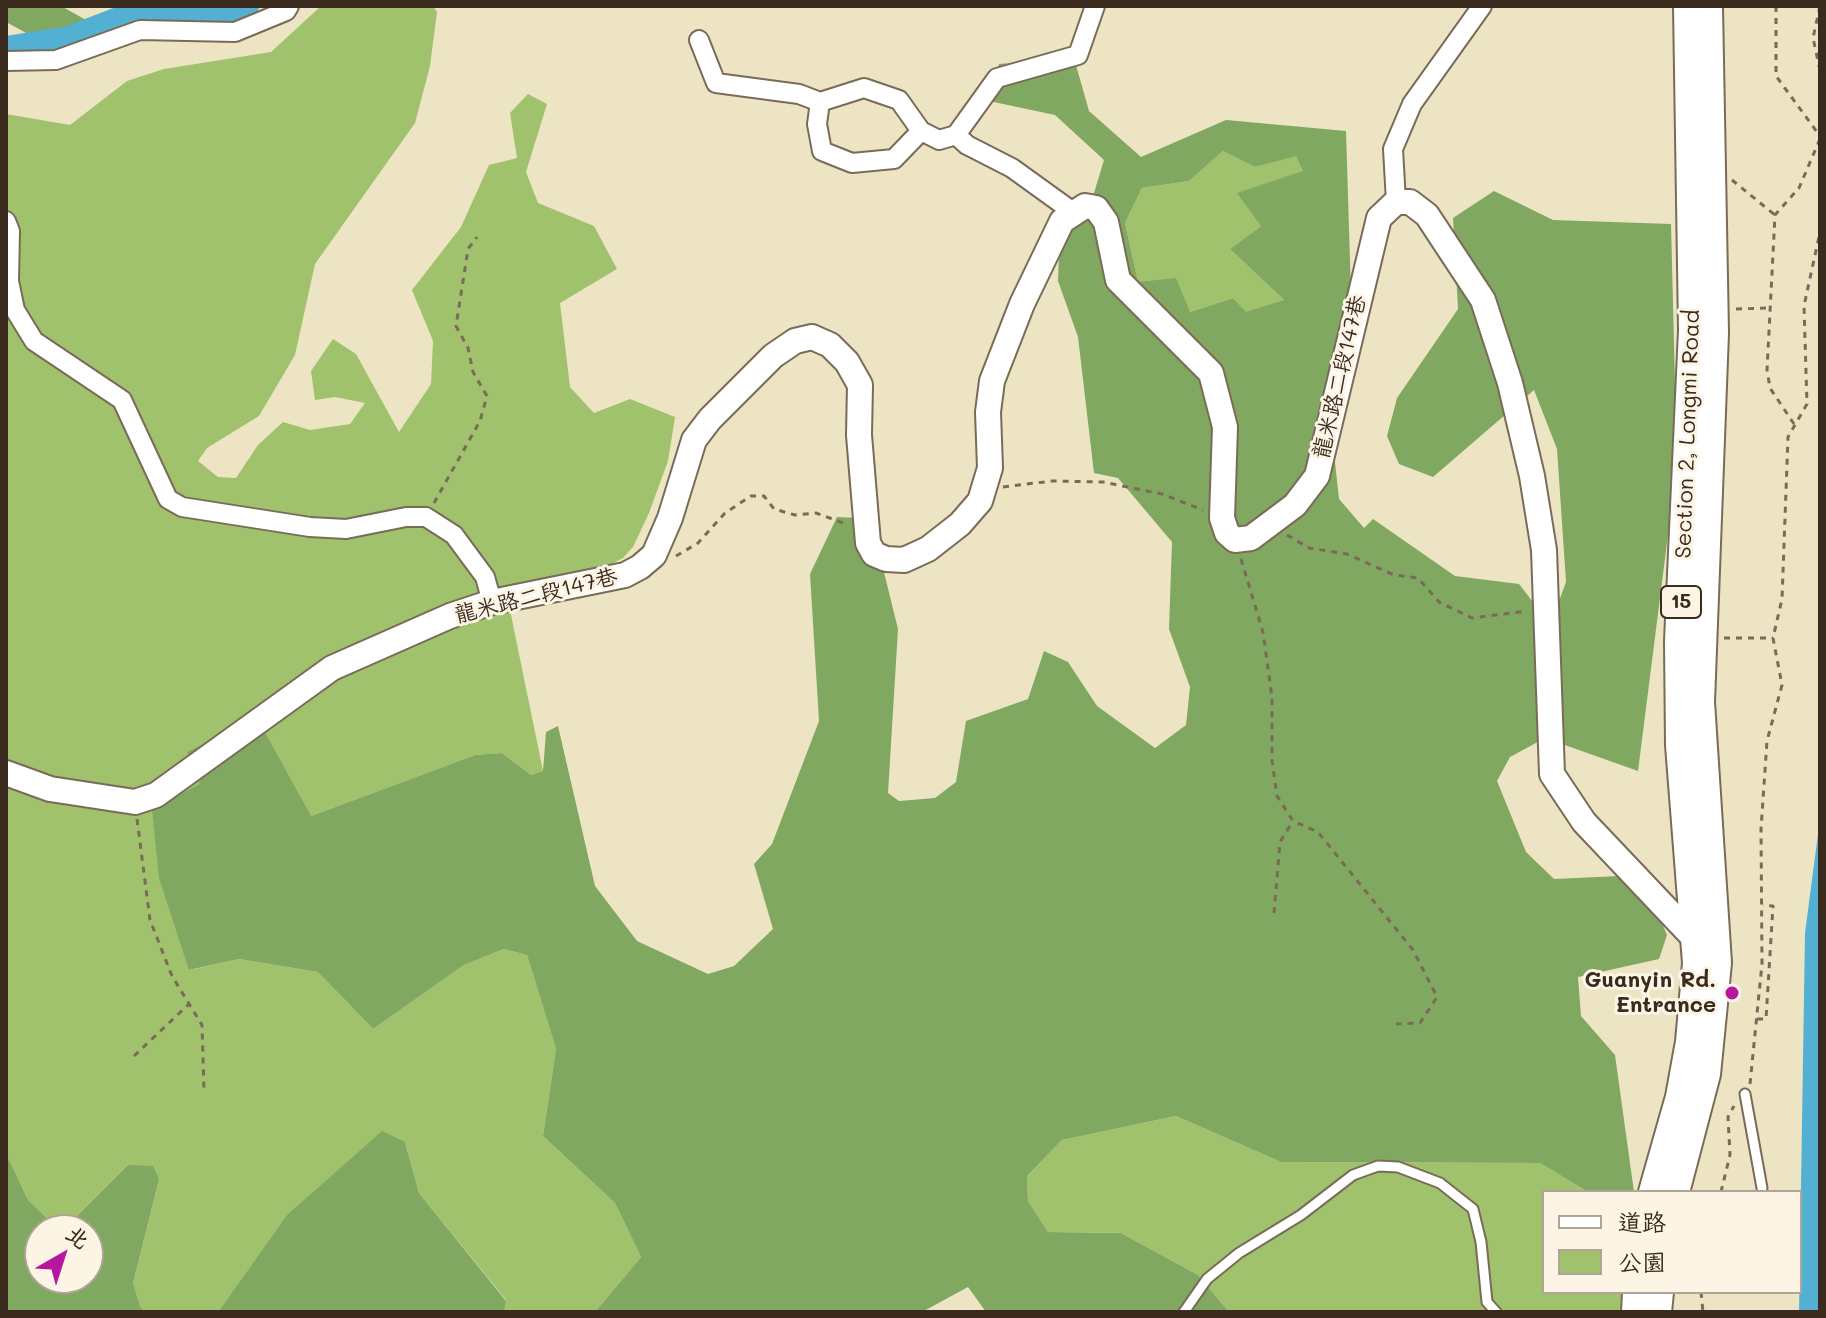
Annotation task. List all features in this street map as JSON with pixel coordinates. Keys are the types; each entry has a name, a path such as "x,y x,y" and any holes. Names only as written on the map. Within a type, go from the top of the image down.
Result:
{"main road":[{"name":"Section 2, Longmi Road","path":"1676,1190 1706,1074 1714,1017 1680,745 1679,641 1693,330 1688,6"},
{"name":"Section 2, Longmi Road","path":"1654,1190 1680,1097 1690,1042 1697,963 1705,938 1701,638 1713,310 1708,6"}],"street":[{"path":"6,61 56,60 84,53 140,30 235,32 286,11 289,6"},
{"path":"699,40 716,83 799,94 820,102 864,88 899,100 921,131 939,140 956,135 997,78 1078,55 1095,6"},
{"path":"1482,6 1412,104 1393,149 1396,202 1410,202 1427,215 1483,300 1510,383 1532,476 1544,550 1552,774 1584,822 1705,938"},
{"path":"820,102 817,124 822,151 852,163 894,159 921,131"},
{"path":"956,135 967,145 1012,168 1073,212"},
{"name":"龍米路二段147巷","path":"1235,540 1251,538 1270,525 1295,505 1317,476 1377,227 1385,209 1396,202"},
{"path":"654,555 670,518 694,440 710,419 773,356 795,341 812,337 830,345 847,362 860,385 859,435 868,543 874,554 886,559 904,560 928,549 960,524 980,501 990,468 988,412 992,381 1056,233 1073,212 1085,206 1096,208 1106,222 1118,280 1211,373 1225,427 1222,518 1227,533 1235,540"},
{"path":"6,221 10,231 9,281 15,310 34,341 122,400 168,499 182,507 310,527 346,529 406,517 426,517 454,535 485,577 492,602"},
{"name":"龍米路二段147巷","path":"135,802 156,795 332,668 450,616 492,602 625,575 654,555"},
{"path":"6,773 50,789 135,802"}],"lane":[{"path":"1745,1094 1762,1188"},
{"path":"1184,1312 1207,1279 1239,1253 1301,1215 1353,1175 1378,1166 1398,1167 1440,1183 1473,1209 1481,1242 1487,1302 1496,1312"}],"path":[{"path":"1776,6 1776,76 1820,137 1799,188 1775,215 1768,308 1770,388 1794,424"},
{"path":"1820,6 1813,38 1820,70"},
{"path":"1711,180 1732,180 1775,215"},
{"path":"1721,1190 1730,1155 1728,1117 1750,1085 1757,1019 1763,905 1761,829 1767,741 1782,685 1773,638 1782,599 1788,437 1807,404 1804,306 1820,232"},
{"path":"426,517 480,421 487,396 473,372 468,348 456,326 468,249 477,237"},
{"path":"1713,310 1768,308"},
{"path":"984,489 1052,481 1103,482 1162,494 1222,518"},
{"path":"654,555 672,559 698,543 725,513 751,496 764,496 774,509 795,515 816,513 867,531"},
{"path":"1270,525 1309,548 1347,554 1394,575 1418,578 1439,602 1472,618 1520,614 1547,602"},
{"path":"1235,540 1263,632 1272,697 1272,760 1277,796 1293,821 1318,832 1413,950 1437,997 1420,1023 1396,1024"},
{"path":"1701,638 1773,638"},
{"path":"135,802 150,920 172,976 202,1025 204,1090"},
{"path":"1274,913 1280,842 1293,821"},
{"path":"1757,1019 1766,1019 1773,906 1763,905"},
{"path":"134,1056 189,1004"}],"green space":[{"path":"6,6 61,6 95,25 90,36 52,47 6,22"},
{"path":"321,6 433,6 437,12 430,66 415,123 315,264 295,355 259,416 207,448 198,461 218,477 236,478 258,445 283,422 310,430 350,424 365,403 335,397 315,400 311,371 333,339 356,354 399,432 431,384 433,341 412,290 461,227 489,165 517,158 510,113 528,94 547,104 526,172 538,203 594,226 617,269 560,303 570,387 594,413 630,399 675,417 668,461 649,513 633,547 623,558 598,571 521,583 511,615 543,771 531,775 502,753 475,755 311,816 201,784 190,970 239,959 318,972 373,1029 464,965 504,949 527,955 556,1049 543,1136 615,1203 641,1257 595,1312 504,1312 506,1300 419,1193 405,1142 286,1216 218,1312 145,1312 140,1308 133,1283 159,1179 128,1165 79,1214 43,1214 28,1200 6,1153 6,114 70,125 127,81 164,69 271,52"},
{"path":"1074,58 1089,111 1141,157 1226,120 1346,131 1351,294 1328,398 1339,499 1364,528 1373,519 1455,576 1519,584 1543,615 1555,612 1566,582 1557,449 1534,390 1433,477 1399,464 1387,436 1397,398 1458,309 1453,218 1494,191 1553,220 1671,224 1677,464 1638,771 1545,738 1510,757 1497,781 1526,852 1554,879 1642,875 1667,935 1659,959 1578,977 1581,1016 1615,1055 1634,1190 1585,1190 1540,1163 1281,1162 1176,1116 1062,1140 1027,1176 1028,1201 1048,1232 1121,1233 1198,1275 1229,1312 986,1312 968,1287 922,1312 595,1312 641,1257 615,1203 543,1136 556,1049 527,955 504,949 464,965 373,1029 318,972 239,959 189,970 159,878 152,809 200,784 187,752 257,718 311,816 475,755 502,753 531,775 543,771 546,732 558,726 595,886 637,941 708,974 734,966 773,929 754,864 772,844 819,721 810,574 837,517 860,518 879,552 898,629 888,793 899,801 935,798 956,782 966,721 1028,699 1044,651 1068,662 1097,706 1155,748 1186,725 1190,687 1169,629 1172,542 1118,478 1094,473 1078,337 1058,281 1060,227 1091,203 1104,160 1055,115 989,101 999,64","holes":["1223,151 1255,167 1296,156 1303,171 1237,193 1261,226 1230,249 1284,300 1246,312 1233,298 1190,312 1176,278 1138,282 1125,223 1142,188 1189,181"]},
{"path":"1223,151 1255,167 1296,155 1304,172 1261,226 1230,249 1284,300 1246,313 1233,298 1190,312 1138,283 1125,223 1142,188 1189,181"},
{"path":"1176,1116 1281,1162 1540,1163 1585,1190 1542,1190 1542,1294 1624,1294 1622,1312 1229,1312 1198,1275 1121,1233 1048,1232 1028,1201 1027,1176 1062,1140"},
{"path":"382,1131 405,1142 419,1193 506,1301 504,1312 218,1312 286,1216"},
{"path":"6,1153 28,1200 43,1214 24,1214 24,1294 104,1294 104,1214 79,1214 128,1165 153,1166 159,1179 133,1283 140,1307 145,1312 6,1312"}],"water":[{"path":"1820,819 1820,1312 1799,1312 1799,1294 1802,1294 1805,933"}],"waterway":[{"path":"6,50 69,40 142,12 235,11 245,6"}],"place":[{"name":"Guanyin Rd. Entrance","path":"1732,993"}]}
